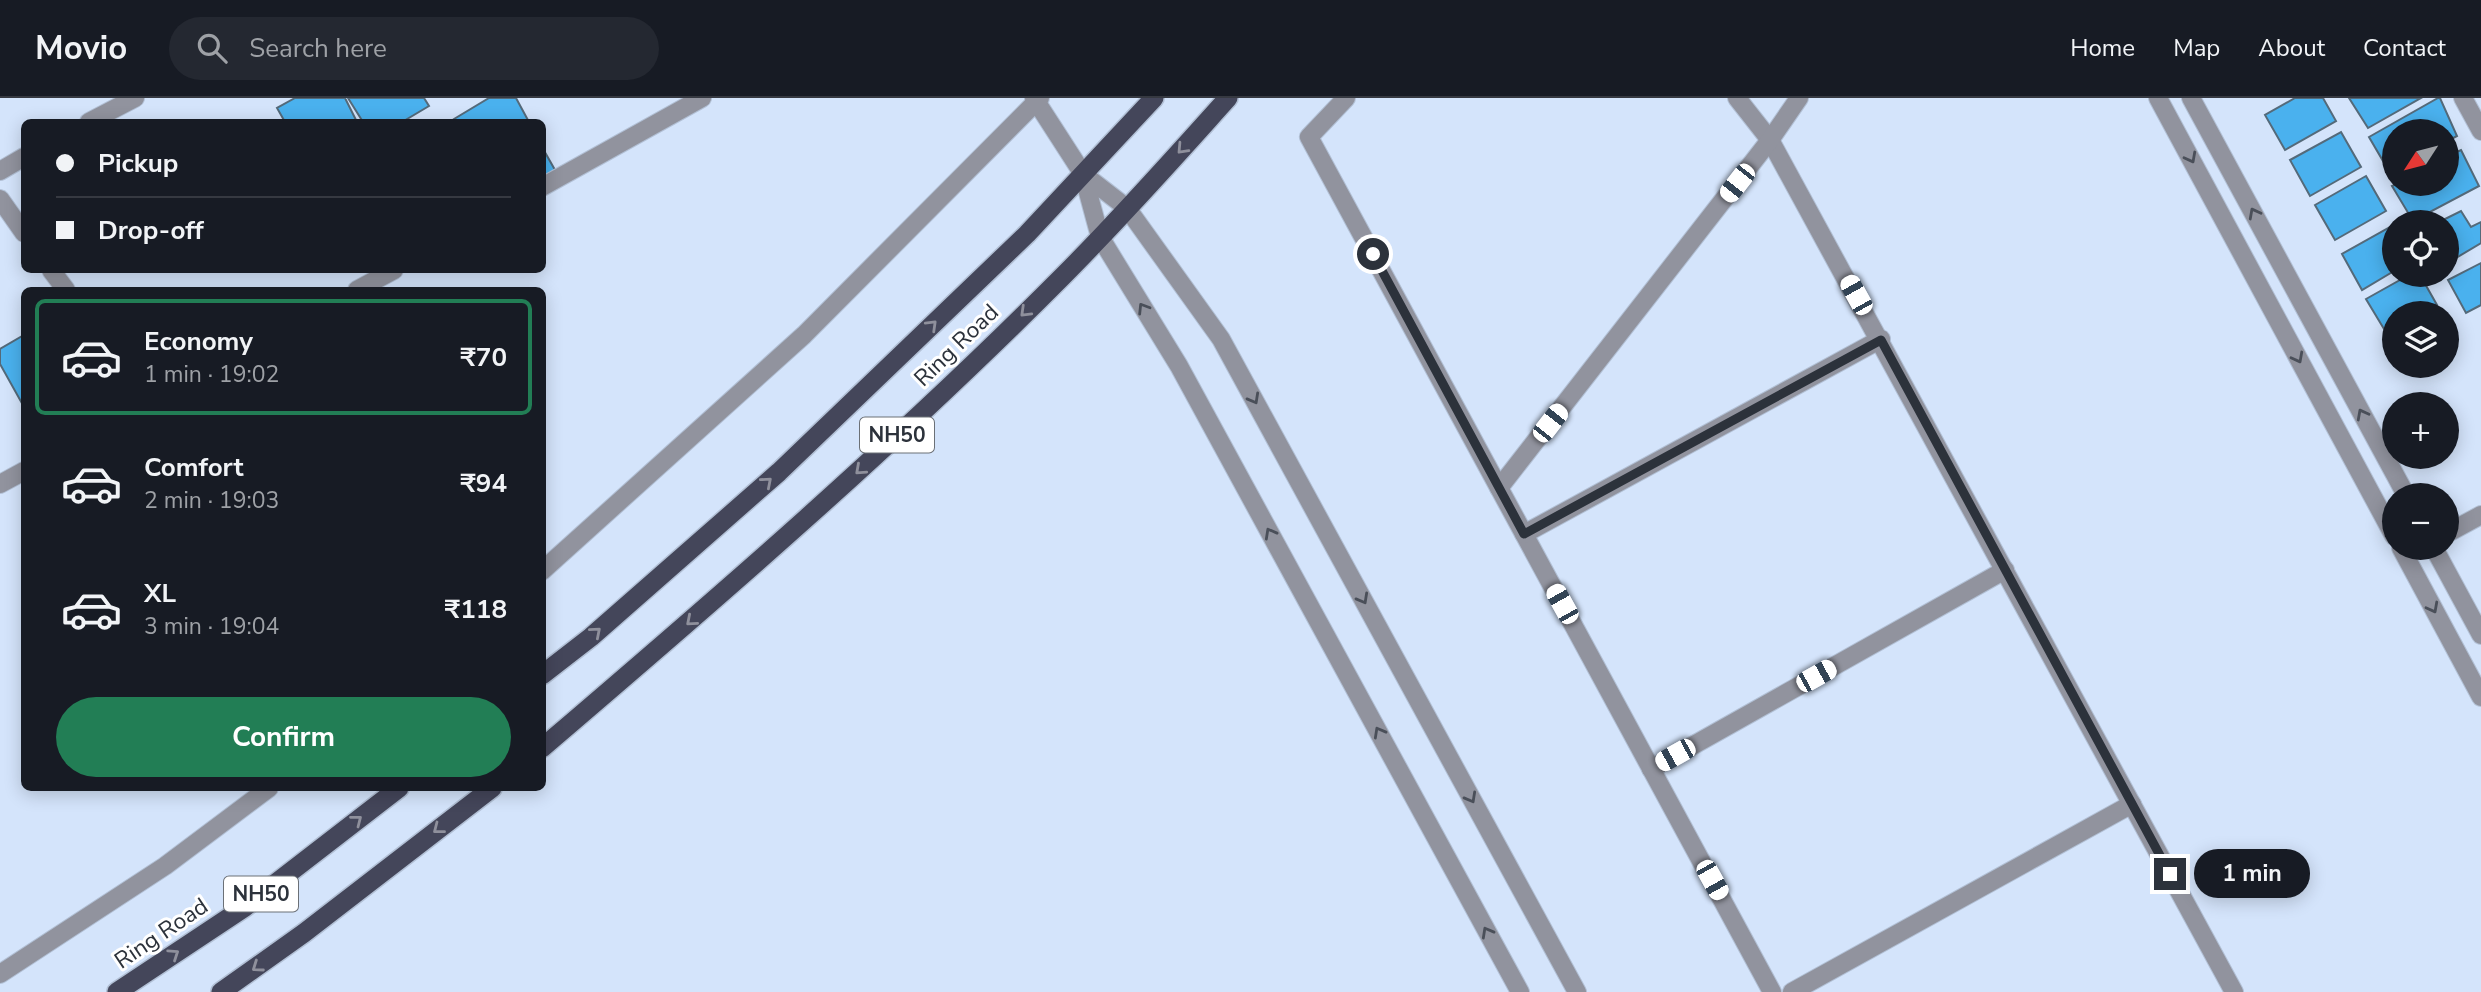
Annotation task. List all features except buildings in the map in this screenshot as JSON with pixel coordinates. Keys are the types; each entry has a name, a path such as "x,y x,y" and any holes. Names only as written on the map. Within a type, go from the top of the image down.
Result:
{"highway":[{"name":"Ring Road","path":"546,672 591,637 779,472 1017,244 1154,98"},
{"name":"Ring Road","path":"546,745 709,606 866,465 1063,276 1228,98"},
{"name":"Ring Road","path":"117,992 244,907 396,791"},
{"name":"NH50","path":"221,992 304,933 488,791"}],"street":[{"path":"95,119 135,98"},
{"path":"546,185 702,98"},
{"path":"1346,98 1309,137 1772,992"},
{"path":"1737,98 1770,140 2234,992"},
{"path":"1499,488 1770,140 1799,98"},
{"path":"2158,98 2382,514"},
{"path":"2191,98 2400,483"},
{"path":"2463,98 2481,131"},
{"path":"546,567 804,335 1037,99 1083,174 1100,237 1179,366 1520,992"},
{"path":"0,171 21,160"},
{"path":"1083,174 1127,208 1221,339 1577,992"},
{"path":"0,199 21,229"},
{"path":"363,287 388,273"},
{"path":"1524,534 1881,340"},
{"path":"0,484 21,473"},
{"path":"2459,527 2481,515"},
{"path":"2413,560 2481,697"},
{"path":"2440,560 2481,635"},
{"path":"1651,769 2005,570"},
{"path":"0,974 165,866 265,791"},
{"path":"1792,992 2132,804"}],"route":[{"path":"1373,254 1524,534 1881,340 2170,874"}]}
